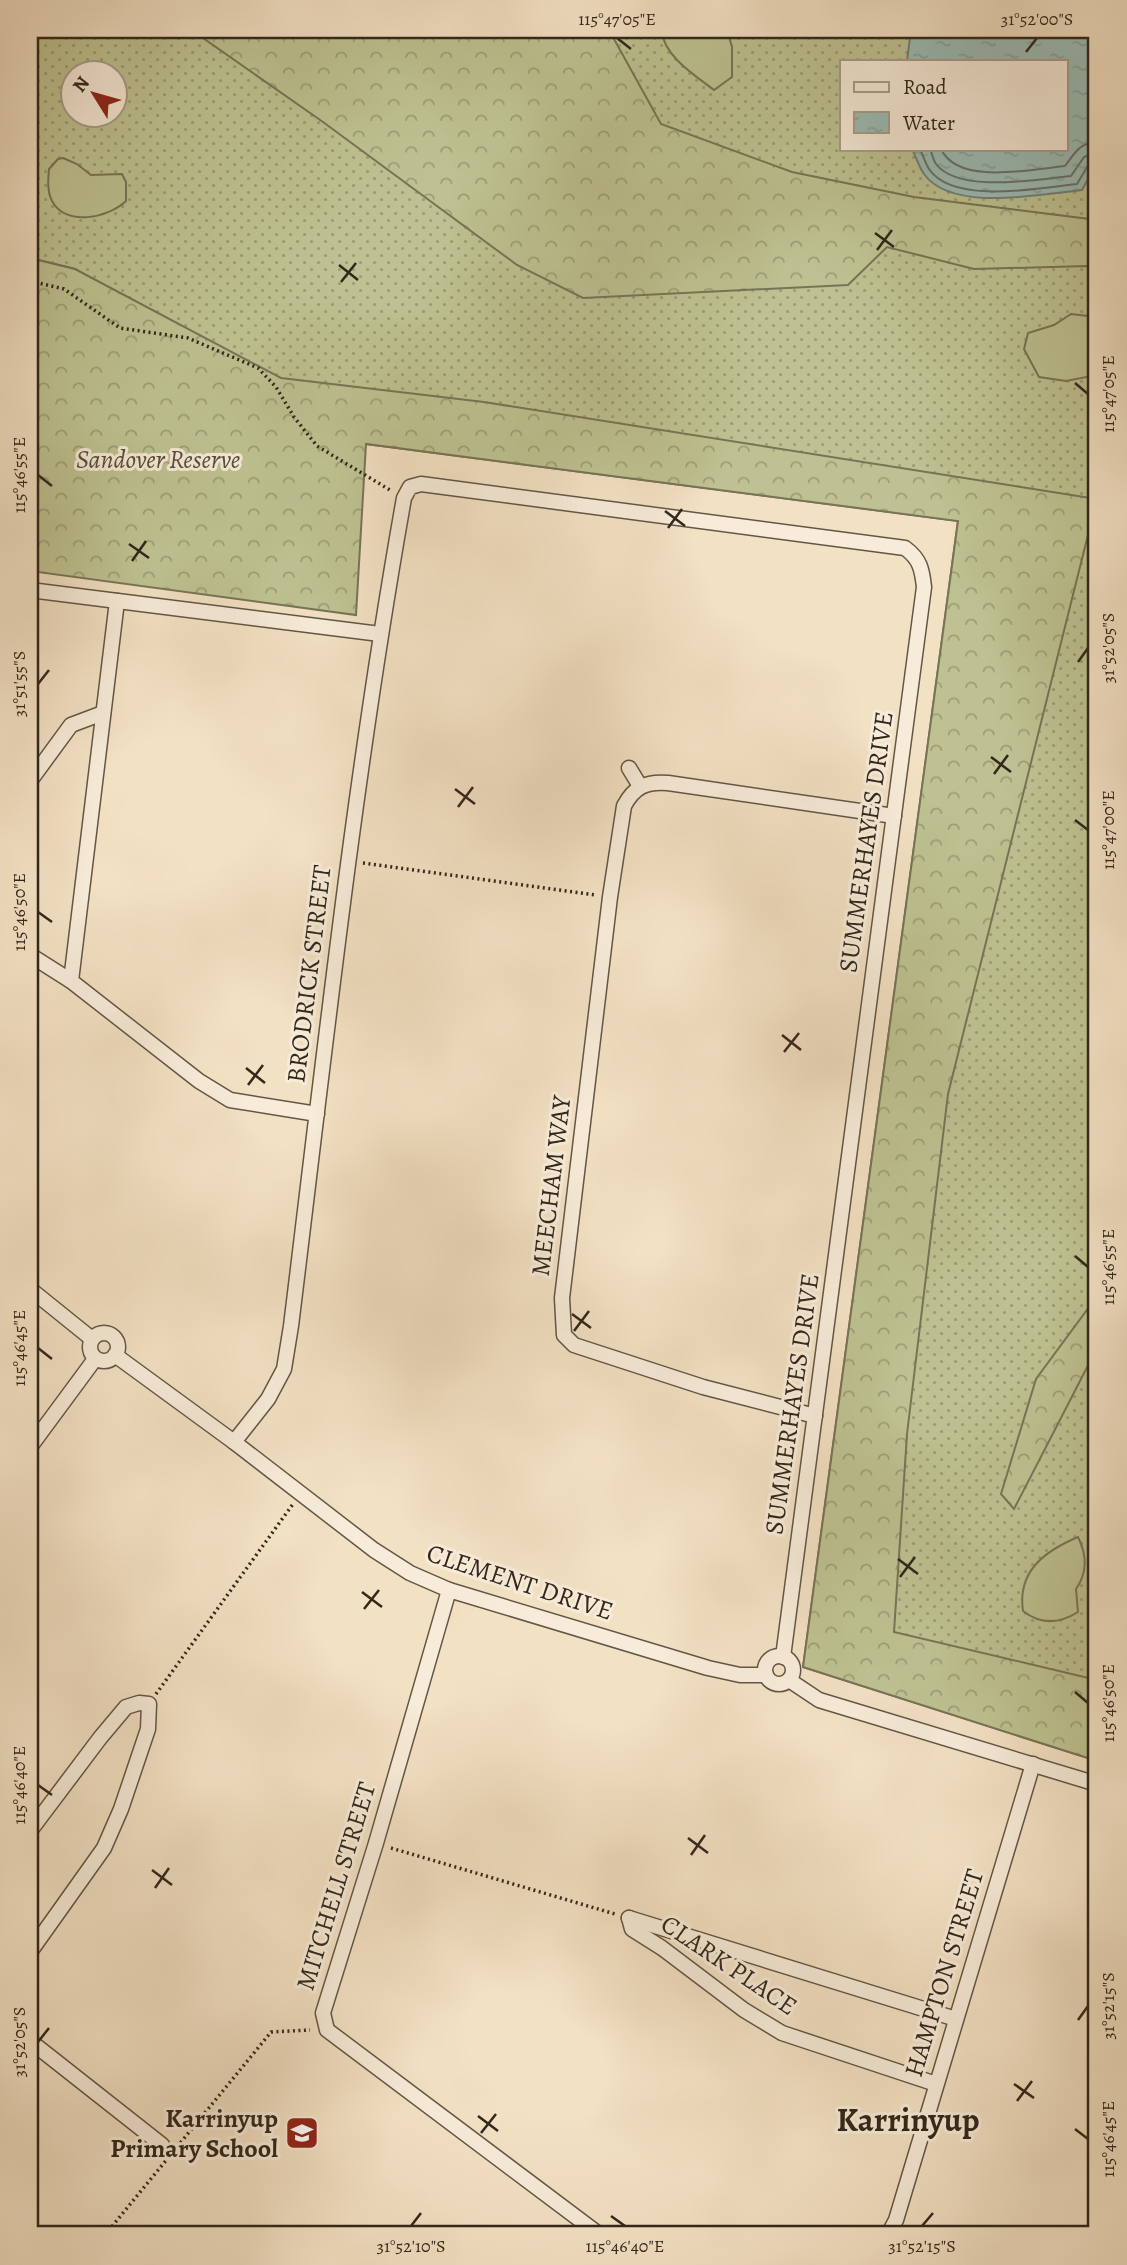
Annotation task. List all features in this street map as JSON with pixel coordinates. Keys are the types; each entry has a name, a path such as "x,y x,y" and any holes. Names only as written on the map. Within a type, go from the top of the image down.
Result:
{"street":[{"name":"SUMMERHAYES DRIVE","path":"404,498 410,487 421,484 905,548 922,567 925,587 783,1657"},
{"name":"BRODRICK STREET","path":"234,1442 268,1399 284,1369 347,861 380,634 404,498"},
{"path":"30,590 380,634"},
{"path":"71,981 117,601"},
{"path":"30,781 71,725 103,713"},
{"path":"629,768 640,786 654,782 668,783 894,816"},
{"name":"MEECHAM WAY","path":"640,786 629,795 624,806 610,897 562,1298 564,1335 574,1345 703,1387 816,1416"},
{"path":"30,955 71,981 199,1081 230,1100 317,1114"},
{"path":"30,1289 92,1339"},
{"path":"98,1333 110,1334 118,1343 115,1355 106,1361 95,1359 90,1352 92,1339 98,1333"},
{"name":"CLEMENT DRIVE","path":"115,1355 383,1556 410,1573 449,1590 708,1668 740,1675 766,1675"},
{"path":"30,1447 95,1359"},
{"name":"MITCHELL STREET","path":"449,1590 376,1843 323,2013 327,2030 600,2235"},
{"path":"775,1657 783,1657 790,1662 793,1669 789,1680 782,1684 774,1684 766,1675 765,1667 769,1660 775,1657"},
{"path":"789,1680 819,1700 1097,1784"},
{"path":"30,1831 100,1738 127,1707 139,1703 149,1704 148,1728 121,1809 104,1848 30,1952"},
{"name":"HAMPTON STREET","path":"888,2235 896,2220 1033,1763"},
{"name":"CLARK PLACE","path":"629,1918 956,2019"},
{"name":"CLARK PLACE","path":"629,1918 632,1929 662,1948 744,2010 782,2033 936,2084"},
{"path":"30,2041 163,2145"}],"path":[{"path":"30,281 64,289 120,328 188,338 258,368 276,387 293,417 317,446 404,498"},
{"path":"347,861 610,897"},
{"path":"149,1704 300,1493"},
{"path":"376,1843 629,1918"},
{"path":"105,2235 271,2032 327,2030"}],"green space":[{"path":"30,30 1097,30 1097,1761 803,1667 958,521 366,444 75,269 30,258"},
{"path":"181,30 609,30 661,124 792,172 914,197 1097,220 1097,272 1087,266 974,269 887,247 848,285 583,298 517,265 323,122 200,36"},
{"path":"661,30 727,30 732,47 732,77 714,90 674,57"},
{"path":"63,158 77,164 91,175 122,174 126,182 126,201 109,212 87,217 77,217 58,209 49,193 49,169 58,159"},
{"name":"Sandover Reserve","path":"30,258 75,269 281,378 484,402 1097,499 948,1094 907,1434 894,1632 1097,1680 1097,1761 803,1667 958,521 366,444 356,615 30,571"},
{"path":"1071,314 1088,316 1097,333 1097,375 1066,381 1039,377 1024,349 1028,333 1054,325"},
{"path":"1097,1280 1097,1348 1014,1509 1001,1494 1036,1379 1092,1303"},
{"path":"1078,1537 1085,1563 1083,1576 1076,1589 1078,1612 1057,1621 1043,1621 1030,1616 1023,1611 1022,1597 1029,1574 1045,1556"}],"water":[{"path":"911,30 1097,30 1097,163 1082,190 998,198 955,194 937,186 924,174 912,150 1068,150 1068,60 907,60"}],"place":[{"name":"Karrinyup Primary School","path":"302,2133"}],"district":[{"name":"Karrinyup","path":"908,2119"}]}
